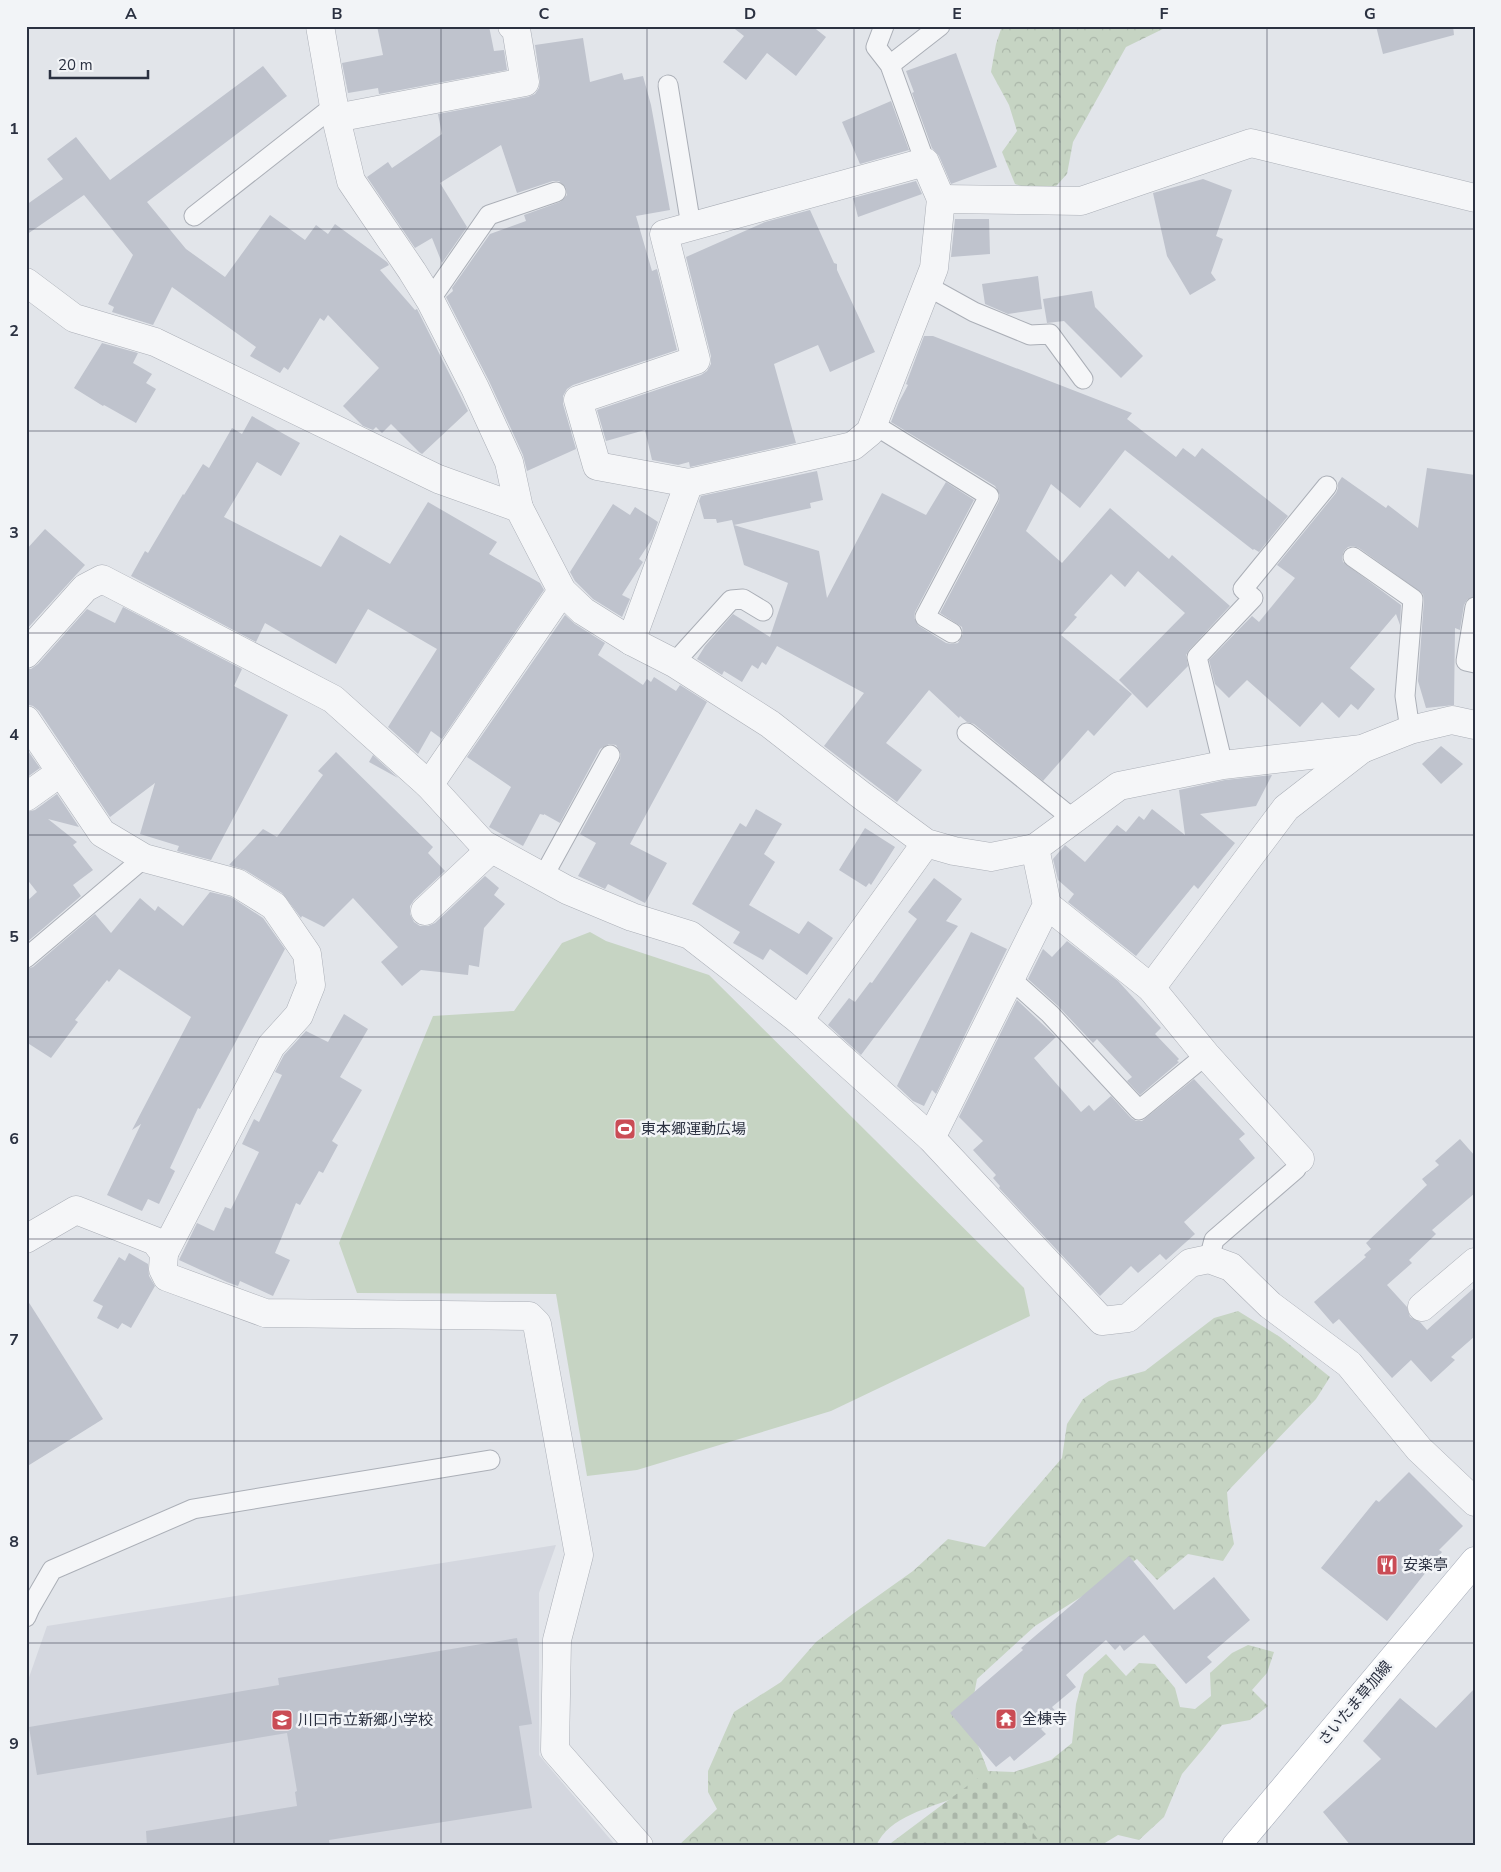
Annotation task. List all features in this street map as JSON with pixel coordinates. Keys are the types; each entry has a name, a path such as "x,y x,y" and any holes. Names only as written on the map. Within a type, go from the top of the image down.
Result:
{"main road":[{"name":"さいたま草加線","path":"1236,1846 1475,1561"}],"street":[{"path":"320,26 335,112 351,181 430,300 475,388 509,462 519,508 562,592 583,611 631,641 674,663 770,724 860,795 926,843 954,851 991,857 1035,848 1119,786 1223,765 1362,749 1410,730 1452,720 1475,725"},
{"path":"335,112 525,82 516,29 512,26"},
{"path":"941,199 1082,201 1251,143 1475,198"},
{"path":"925,162 941,199 934,268 870,432 853,446 688,483 597,466 578,400 696,360 664,234 925,162"},
{"path":"26,282 74,318 156,342 438,479 519,508"},
{"path":"631,641 688,483"},
{"path":"26,654 85,588 102,579 333,699 429,785 483,844 567,890 632,917 690,935 799,1020 930,1138 1102,1322 1128,1318 1190,1263 1209,1259 1231,1267 1270,1305 1349,1364 1419,1449 1475,1502"},
{"path":"429,785 562,592"},
{"path":"26,720 102,832 144,858 237,883 274,906 307,954 311,985 299,1015 271,1046 164,1253 163,1269 167,1277 265,1313 529,1316 537,1324 579,1555 557,1640 555,1750 639,1846"},
{"path":"1151,988 1286,808 1362,749"},
{"path":"26,797 61,772"},
{"path":"799,1020 926,843"},
{"path":"930,1138 1047,905 1035,848"},
{"path":"425,911 491,849"},
{"path":"1047,905 1151,988 1206,1055 1300,1159"},
{"path":"26,1239 76,1210 155,1241 164,1253"},
{"path":"1422,1307 1475,1262"}],"lane":[{"path":"884,26 876,47 890,65 925,162"},
{"path":"890,65 940,26"},
{"path":"668,85 691,226"},
{"path":"194,216 335,112"},
{"path":"430,300 489,215 556,192"},
{"path":"927,286 974,312 1030,335 1050,334 1083,379"},
{"path":"873,424 989,496 925,616 952,634"},
{"path":"1223,765 1197,657 1253,598 1243,589 1327,486"},
{"path":"1353,557 1413,599 1405,696 1410,730"},
{"path":"674,663 731,600 744,599 763,611"},
{"path":"1475,607 1466,661 1475,663"},
{"path":"967,733 1073,820"},
{"path":"543,877 610,755"},
{"path":"26,958 144,858"},
{"path":"1010,978 1050,1014 1138,1110 1206,1055"},
{"path":"1209,1259 1214,1240 1296,1169 1300,1159"},
{"path":"26,1617 52,1570 193,1509 490,1460"}],"shaded area":[{"name":"川口市立新郷小学校","path":"556,1545 539,1593 539,1755 616,1846 26,1846 26,1686 47,1626"}],"green space":[{"path":"1002,26 1169,26 1126,47 1073,142 1067,174 1048,195 1015,184 1002,152 1017,131 1009,105 991,72 996,44"},
{"name":"東本郷運動広場","path":"590,932 606,941 709,975 1024,1288 1030,1316 831,1411 637,1470 587,1476 556,1294 357,1293 339,1243 433,1016 514,1011 562,943"},
{"path":"1238,1311 1280,1337 1330,1377 1316,1399 1227,1492 1234,1544 1223,1561 1188,1554 1157,1580 1137,1559 1108,1580 1035,1626 977,1679 969,1722 988,1771 1014,1772 1051,1760 1072,1743 1076,1704 1084,1674 1106,1654 1126,1676 1139,1663 1155,1664 1175,1688 1180,1707 1195,1709 1211,1696 1210,1673 1232,1653 1248,1645 1274,1652 1267,1673 1252,1690 1268,1706 1250,1720 1222,1725 1182,1774 1164,1817 1139,1840 1118,1835 1100,1846 983,1846 957,1797 923,1809 900,1820 890,1827 876,1846 678,1846 717,1809 708,1792 708,1771 734,1712 781,1682 816,1642 913,1571 948,1539 985,1547 1062,1458 1067,1424 1083,1399 1109,1381 1145,1371 1214,1318"},
{"path":"986,1772 1043,1846 887,1846"}],"building":[{"path":"377,26 489,26 494,51 504,50 507,70 379,94 378,88 348,93 342,63 383,55"},
{"path":"731,26 812,26 826,37 796,76 767,53 746,80 723,62 744,36"},
{"path":"1376,26 1453,26 1454,35 1383,54"},
{"path":"583,38 590,82 622,73 624,80 643,76 651,105 670,210 636,216 652,271 657,269 677,350 573,385 567,389 563,396 563,404 576,449 527,471 523,455 489,381 446,297 453,291 452,288 490,234 526,221 524,215 560,202 567,195 566,188 559,181 553,181 517,193 501,145 440,183 467,227 442,263 432,238 415,248 367,177 388,162 392,168 442,134 438,114 528,97 535,94 539,88 540,80 535,45"},
{"path":"956,53 997,167 951,184 939,156 932,148 906,71"},
{"path":"263,66 287,96 147,202 186,249 225,277 270,215 305,240 316,225 328,234 335,224 387,262 389,265 380,270 415,310 417,309 468,411 422,454 391,424 382,433 376,427 373,430 363,426 343,406 379,368 328,315 324,321 320,318 288,370 284,367 280,373 250,356 256,347 172,287 153,325 112,312 114,307 108,304 133,255 84,195 26,235 26,205 63,179 47,159 76,137 110,180"},
{"path":"891,101 909,150 860,164 842,122"},
{"path":"1203,179 1232,190 1216,236 1223,239 1211,273 1216,280 1190,295 1167,256 1153,193"},
{"path":"916,181 922,194 858,217 853,198"},
{"path":"810,210 834,263 837,264 837,270 875,352 830,372 818,345 774,364 796,443 690,467 689,462 678,465 652,460 645,430 606,441 597,410 701,375 707,371 711,364 711,356 686,257 765,222"},
{"path":"955,219 989,219 990,254 951,257"},
{"path":"1038,276 1042,309 1008,314 985,304 982,284"},
{"path":"1092,291 1095,307 1143,356 1121,378 1064,321 1047,323 1043,299"},
{"path":"924,336 933,336 1132,413 1127,419 1176,457 1183,448 1195,457 1202,448 1288,516 1259,552 1253,550 1125,450 1080,508 1051,484 1026,531 1062,563 1110,508 1169,559 1172,555 1230,606 1189,650 1186,655 1188,666 1147,708 1119,680 1185,613 1138,571 1125,587 1111,574 1074,615 1077,617 1061,635 1132,694 1094,736 1088,730 1043,781 974,724 967,722 960,716 959,718 929,690 886,743 922,770 897,802 824,746 864,693 777,646 766,665 762,662 758,669 752,665 742,682 724,671 722,675 697,659 705,646 733,614 770,637 788,583 744,565 732,520 717,523 716,519 704,519 699,501 701,496 817,471 823,500 810,503 811,508 734,525 819,551 827,598 882,493 926,515 946,482 974,500 915,612 914,618 919,626 946,643 958,643 963,634 962,627 940,613 999,501 1000,495 995,486 891,422 908,385 906,384"},
{"path":"102,343 138,353 133,363 152,374 146,383 156,389 136,423 74,388"},
{"path":"252,416 300,443 281,476 257,462 224,517 321,567 340,535 390,564 428,502 497,542 489,554 540,583 544,590 442,739 431,731 418,754 388,727 437,649 368,609 336,664 265,623 256,642 131,576 145,551 148,553 203,464 209,468 232,428 242,434"},
{"path":"1427,468 1475,475 1475,596 1467,600 1464,605 1460,630 1455,628 1454,705 1426,708 1418,681 1423,594 1359,548 1353,546 1348,547 1344,551 1343,562 1401,605 1400,625 1396,614 1350,668 1375,689 1358,710 1351,704 1339,718 1322,702 1300,727 1247,680 1229,698 1215,684 1209,660 1252,616 1259,622 1295,578 1277,565 1336,493 1338,483 1342,477 1386,508 1388,505 1418,528"},
{"path":"613,504 630,515 635,507 658,522 652,539 639,559 643,562 622,595 630,599 622,617 593,599 575,581 570,572"},
{"path":"45,529 85,565 26,630 26,550"},
{"path":"123,607 242,669 234,686 288,715 211,860 177,851 179,846 140,834 155,783 110,817 39,711 33,706 26,704 26,669 31,669 38,664 87,609 115,623"},
{"path":"565,615 575,624 605,643 598,655 643,685 647,679 651,682 654,677 676,691 680,685 707,702 630,844 667,863 645,903 608,884 605,889 578,876 596,843 580,834 620,760 621,754 616,745 609,744 600,749 560,823 544,814 540,814 523,846 489,827 511,787 467,757"},
{"path":"1441,746 1463,764 1441,784 1422,764"},
{"path":"26,748 40,768 26,778"},
{"path":"336,752 433,847 428,853 445,871 410,906 410,914 414,922 420,926 428,926 435,923 485,876 499,888 494,895 505,904 484,928 479,967 469,965 468,975 421,970 402,986 381,962 398,947 353,898 324,927 302,916 301,918 282,893 245,870 229,865 263,829 277,837 323,775 318,771"},
{"path":"373,755 398,778 369,762"},
{"path":"1272,775 1256,806 1200,814 1235,843 1198,889 1194,885 1136,956 1068,902 1074,894 1058,880 1053,859 1065,845 1085,862 1117,825 1126,832 1139,816 1144,820 1152,809 1185,835 1179,790 1225,780"},
{"path":"57,794 79,827 48,819 77,842 73,845 93,870 73,885 81,896 26,943 26,902 37,892 26,878 26,812 35,810"},
{"path":"756,809 782,824 764,854 775,862 749,905 799,934 808,921 833,938 807,975 770,949 763,960 733,943 740,932 692,904 740,823 746,827"},
{"path":"865,828 895,847 871,885 869,883 866,887 839,870"},
{"path":"934,878 962,899 946,921 958,926 861,1055 828,1025 849,998 855,1002 870,982 872,983 917,919 908,912"},
{"path":"210,892 231,897 263,918 285,949 200,1109 198,1108 170,1168 175,1171 159,1204 148,1199 142,1211 107,1195 141,1124 132,1130 191,1017 119,969 109,982 107,980 75,1020 78,1022 51,1058 26,1042 26,969 33,967 95,914 111,933 140,898 155,911 158,906 183,926"},
{"path":"971,932 1007,949 936,1094 932,1090 924,1106 913,1101 897,1086"},
{"path":"1067,941 1118,981 1161,1028 1155,1034 1179,1059 1177,1061 1179,1062 1140,1095 1127,1081 1132,1077 1097,1039 1093,1043 1058,1006 1028,979 1043,949 1052,957"},
{"path":"1017,1000 1056,1037 1034,1058 1081,1112 1089,1105 1094,1111 1111,1096 1131,1118 1136,1121 1142,1121 1194,1079 1245,1134 1239,1139 1255,1158 1184,1222 1195,1234 1166,1260 1160,1254 1138,1273 1131,1266 1100,1296 999,1188 1000,1186 993,1178 996,1175 973,1150 983,1141 959,1117"},
{"path":"344,1014 368,1029 340,1077 362,1090 332,1141 338,1145 323,1173 319,1171 300,1205 296,1203 275,1253 290,1260 273,1296 240,1281 238,1286 227,1282 179,1260 197,1223 214,1231 225,1207 231,1209 259,1152 242,1144 254,1119 259,1122 282,1075 275,1072 284,1055 306,1031 328,1042"},
{"path":"1460,1139 1475,1156 1475,1193 1432,1230 1436,1234 1409,1260 1412,1263 1387,1285 1407,1307 1410,1317 1420,1322 1427,1330 1475,1287 1475,1336 1451,1357 1455,1360 1431,1382 1411,1360 1392,1378 1339,1319 1333,1324 1314,1302 1366,1257 1364,1255 1371,1249 1366,1243 1427,1185 1422,1179 1439,1165 1435,1161"},
{"path":"129,1253 148,1264 149,1276 155,1286 131,1328 122,1323 118,1329 97,1318 103,1306 93,1301 119,1257 125,1261"},
{"path":"26,1298 103,1419 26,1467"},
{"path":"1409,1472 1463,1526 1439,1550 1442,1552 1387,1621 1321,1568 1376,1500 1379,1502"},
{"path":"1129,1556 1174,1610 1214,1577 1250,1620 1207,1657 1212,1662 1186,1684 1144,1635 1124,1651 1120,1645 1115,1650 1106,1640 1066,1675 1076,1687 1052,1707 1058,1714 1041,1729 1046,1734 1014,1761 1010,1756 996,1767 950,1713 1023,1650 1021,1648"},
{"path":"517,1638 532,1724 519,1726 532,1808 329,1840 330,1846 147,1846 146,1831 297,1806 295,1792 297,1791 287,1733 37,1775 29,1727 279,1685 278,1678"},
{"path":"1475,1688 1475,1846 1351,1846 1323,1812 1381,1759 1363,1741 1400,1698 1436,1728"}],"place":[{"name":"東本郷運動広場","path":"625,1129"},
{"name":"安楽亭","path":"1387,1565"},
{"name":"全棟寺","path":"1006,1719"},
{"name":"川口市立新郷小学校","path":"282,1720"}]}
